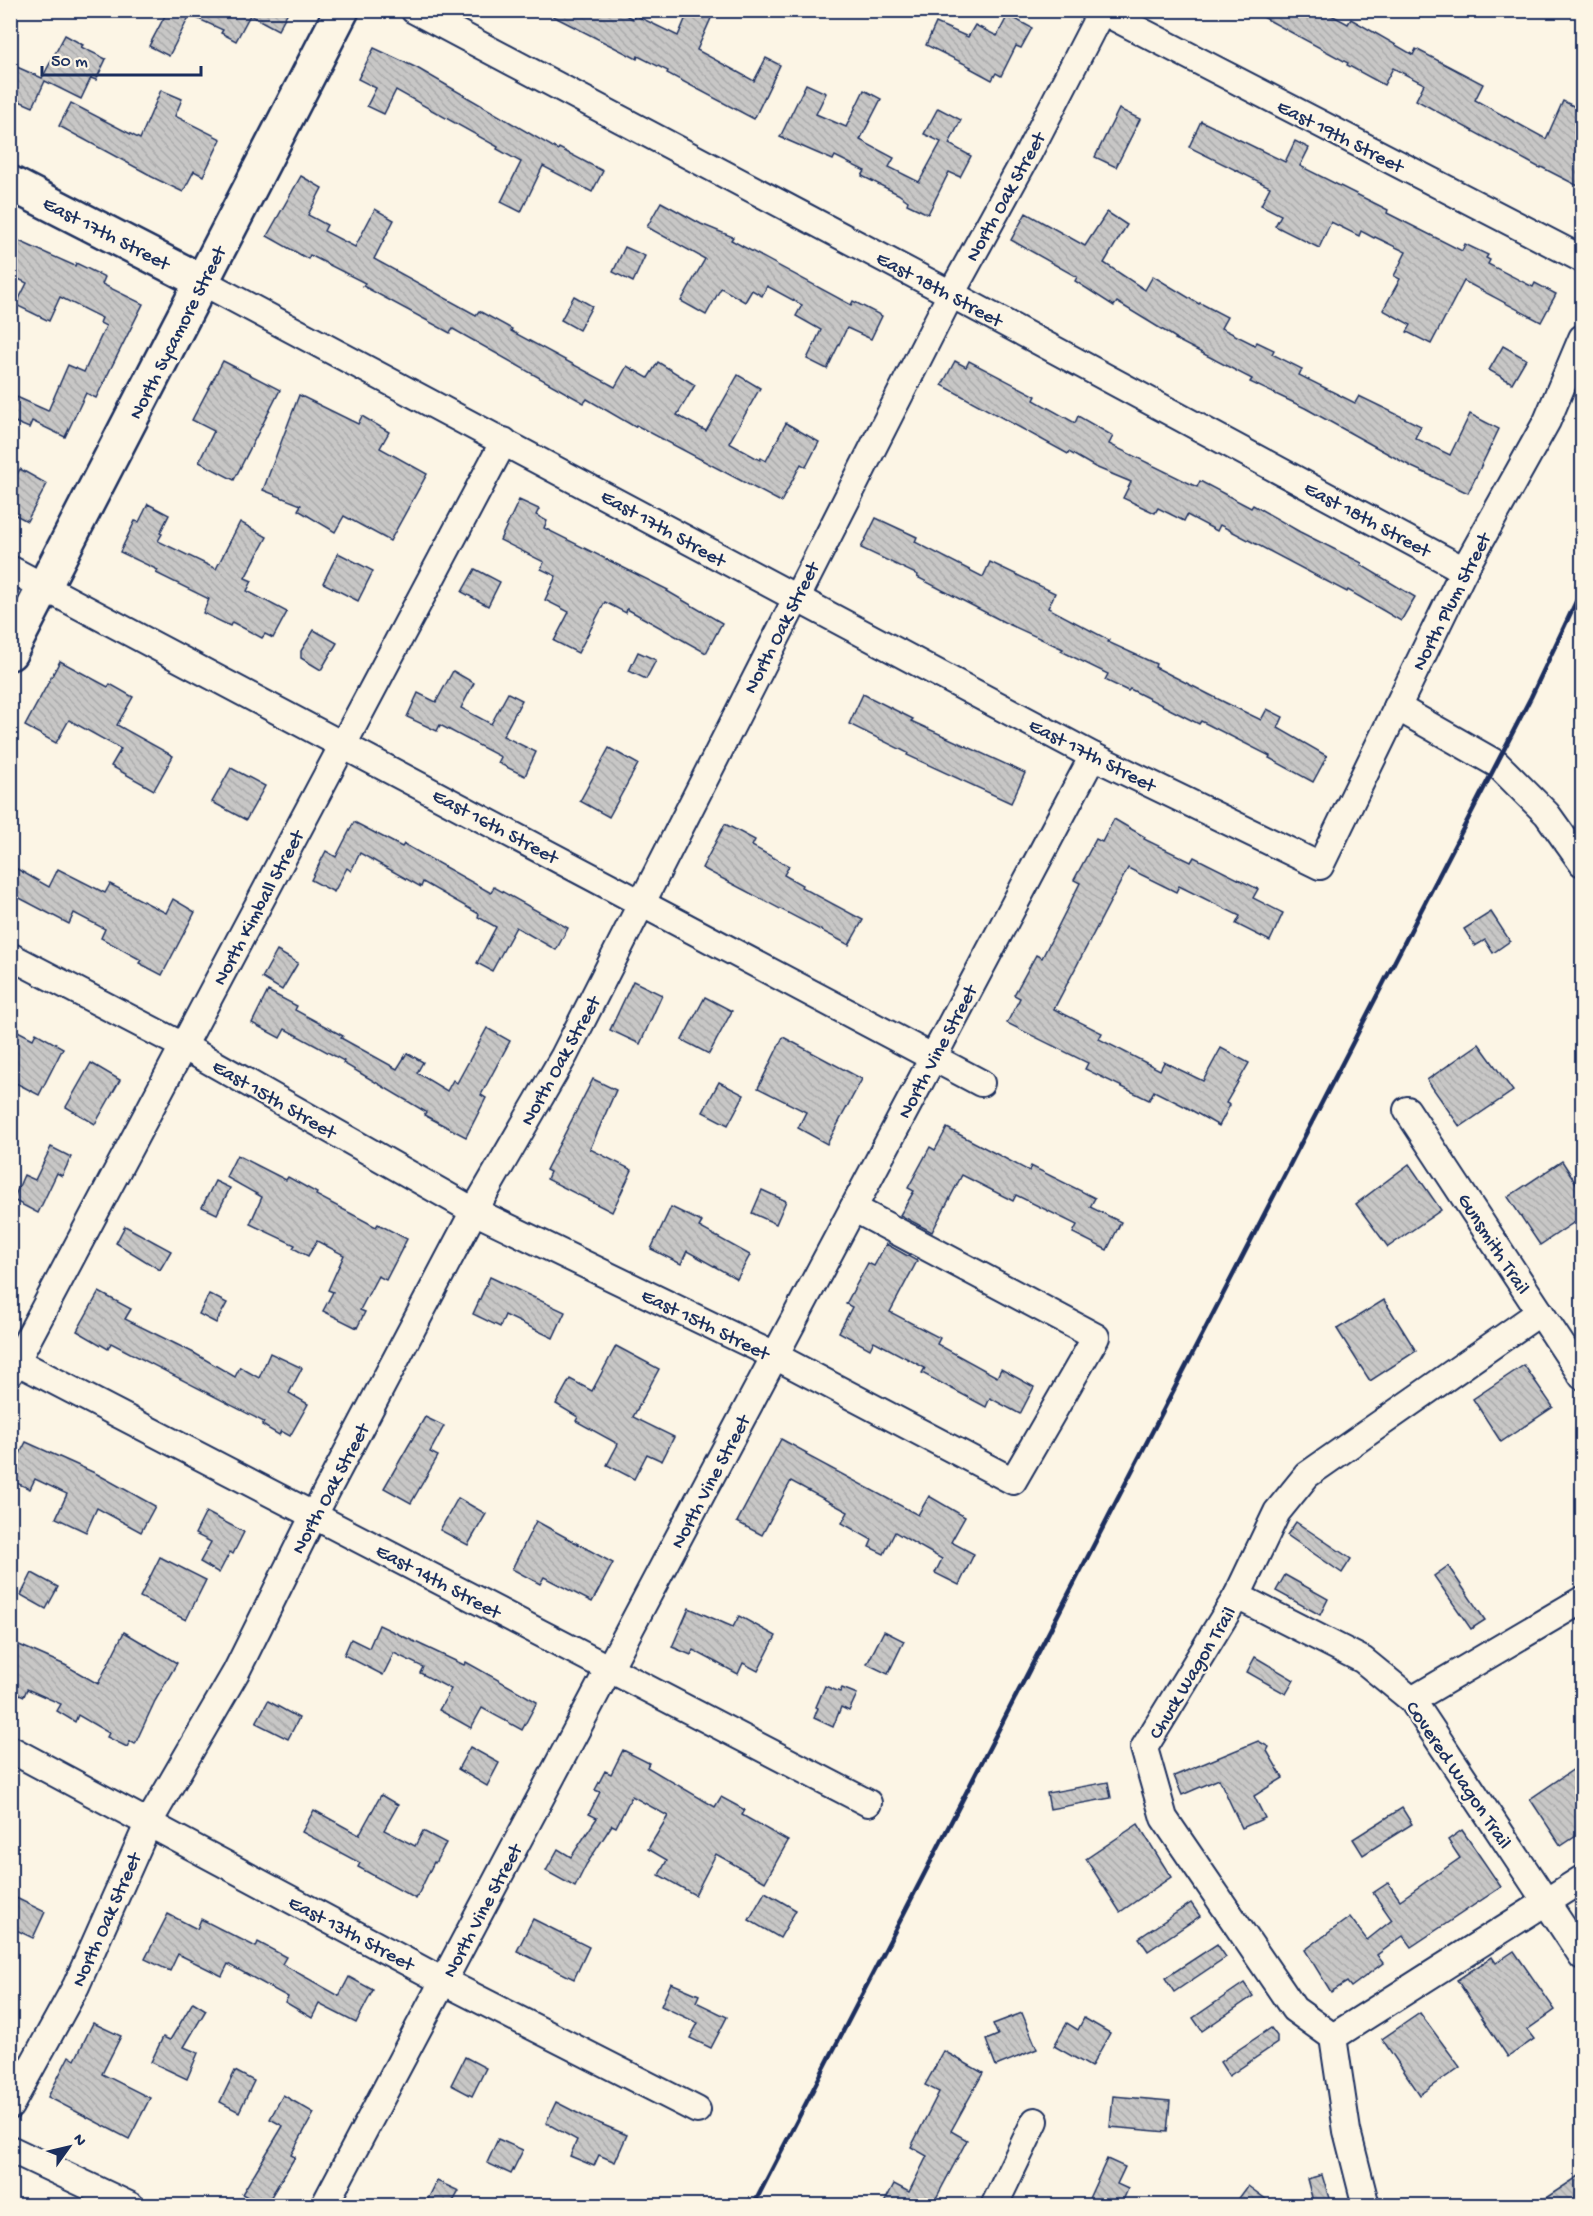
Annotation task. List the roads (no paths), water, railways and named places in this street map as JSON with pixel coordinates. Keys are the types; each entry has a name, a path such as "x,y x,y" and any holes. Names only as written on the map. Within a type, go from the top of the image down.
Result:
{"main road":[{"name":"North Sycamore Street","path":"10,653 342,10"},
{"name":"East 17th Street","path":"10,183 201,281"}],"street":[{"name":"East 18th Street","path":"414,10 951,294 1464,570"},
{"name":"North Oak Street","path":"10,2106 76,1986 148,1822 236,1672 314,1515 474,1211 564,1056 951,294 1029,152 1102,11"},
{"name":"East 19th Street","path":"1102,11 1582,258"},
{"name":"East 17th Street","path":"201,281 1093,756 1320,866"},
{"name":"North Plum Street","path":"1320,866 1464,570 1548,421 1582,338"},
{"name":"North Kimball Street","path":"13,1364 504,441"},
{"name":"East 16th Street","path":"10,569 981,1083"},
{"path":"1397,707 1497,764 1547,814 1582,863"},
{"name":"North Vine Street","path":"324,2205 1093,756"},
{"name":"East 15th Street","path":"10,956 183,1046 474,1211 775,1356 1013,1481 1096,1336 853,1208"},
{"name":"Gunsmith Trail","path":"1407,1110 1582,1376"},
{"name":"Chuck Wagon Trail","path":"1333,2037 1294,2009 1164,1818 1144,1748 1237,1596 1277,1512 1307,1475 1540,1312"},
{"name":"East 14th Street","path":"13,1364 314,1515 868,1803"},
{"name":"Covered Wagon Trail","path":"1237,1596 1363,1660 1412,1700 1582,1956"},
{"path":"1412,1700 1582,1600"},
{"name":"East 13th Street","path":"10,1749 443,1981 697,2110"},
{"path":"1366,2205 1347,2132 1333,2037 1582,1879"},
{"path":"994,2205 1035,2121"},
{"path":"10,2149 130,2205"}],"railway":[{"path":"753,2206 1531,697 1582,589"}]}
